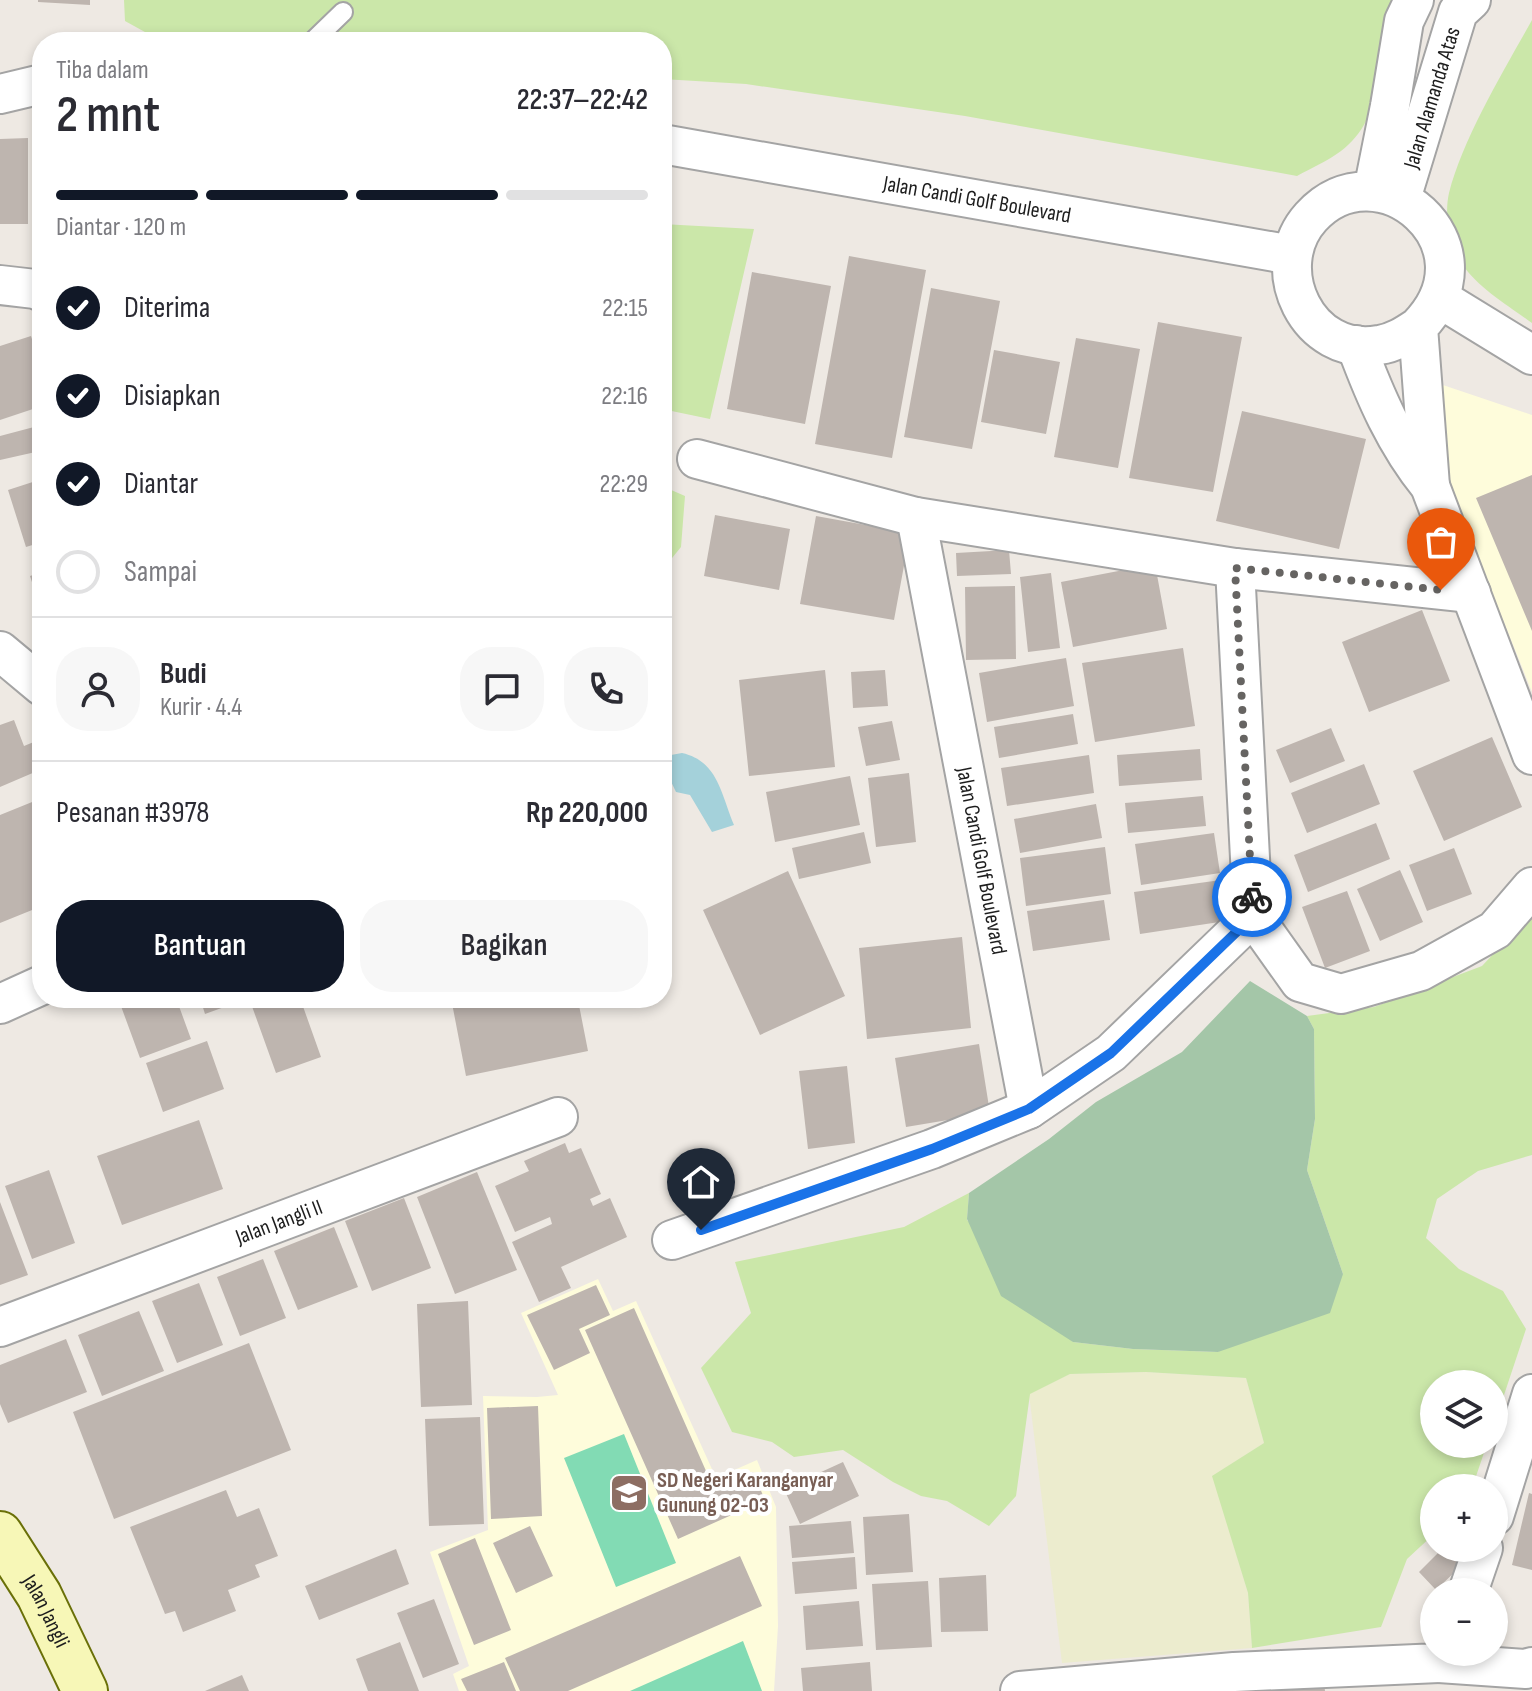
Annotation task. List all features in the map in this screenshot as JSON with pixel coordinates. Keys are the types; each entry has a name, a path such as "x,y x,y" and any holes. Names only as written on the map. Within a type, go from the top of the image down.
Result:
{"street":[{"name":"Jalan Alamanda Atas","path":"1387,195 1404,21 1414,0"},
{"name":"Jalan Alamanda Atas","path":"1387,195 1458,4"},
{"path":"0,94 32,86"},
{"name":"Jalan Candi Golf Boulevard","path":"672,146 1292,255"},
{"path":"1429,313 1399,339 1378,346 1356,345 1332,338 1313,323 1298,303 1291,279 1292,255 1299,234 1330,202 1351,194 1387,195 1425,216 1441,241 1446,270 1429,313 1430,486"},
{"path":"0,285 32,289"},
{"path":"1429,313 1532,355"},
{"path":"1356,345 1381,411 1408,460 1430,486 1532,755"},
{"path":"697,459 916,517 1235,568 1471,593"},
{"name":"Jalan Candi Golf Boulevard","path":"916,517 1029,1109"},
{"path":"1235,568 1253,916 1300,982 1341,994 1421,971 1495,930 1532,887"},
{"path":"0,651 32,678"},
{"path":"672,1240 932,1149 1029,1109 1111,1053 1253,916"},
{"path":"0,1004 32,990"},
{"name":"Jalan Jangli II","path":"0,1327 558,1117"},
{"path":"1507,1474 1532,1394"},
{"name":"Jalan Jangli","path":"0,1534 39,1595 85,1691"},
{"path":"1020,1691 1420,1659"},
{"path":"1503,1666 1532,1667"}],"lane":[{"path":"322,32 343,12"}],"shaded area":[{"path":"1434,382 1532,415 1532,692 1439,461"},
{"name":"SD Negeri Karanganyar Gunung 02-03","path":"598,1279 613,1311 636,1301 716,1478 757,1460 776,1507 778,1626 774,1691 459,1691 453,1674 469,1666 430,1552 488,1530 483,1396 558,1395 521,1313"}],"green space":[{"path":"124,0 1393,0 1380,82 1366,121 1341,151 1297,176 965,116 746,84 672,80 672,32 145,32 125,21"},
{"path":"1532,20 1532,323 1485,289 1462,264 1451,239 1447,211 1449,193 1464,150"},
{"path":"672,225 754,229 710,419 672,411"},
{"path":"672,490 685,496 681,547 672,558"},
{"path":"1532,913 1532,1155 1478,1171 1437,1199 1426,1238 1459,1269 1503,1291 1526,1329 1508,1383 1508,1370 1420,1370 1420,1458 1482,1458 1477,1474 1420,1474 1420,1547 1407,1559 1381,1627 1252,1648 1248,1593 1212,1476 1264,1443 1246,1378 1146,1372 1070,1374 1030,1394 1016,1496 989,1526 947,1501 921,1496 893,1482 843,1450 794,1457 772,1442 732,1432 701,1368 751,1313 735,1262 904,1227 969,1193 967,1220 1073,1342 1133,1349 1218,1352 1343,1274 1307,1170 1315,1119 1314,1029 1307,1016 1374,1007 1482,966"},
{"path":"1250,981 1307,1016 1314,1029 1315,1119 1307,1170 1343,1274 1330,1313 1218,1352 1133,1349 1073,1342 1001,1296 967,1219 969,1193 1049,1139 1096,1102 1182,1052"},
{"path":"1146,1372 1246,1378 1264,1443 1213,1476 1248,1593 1252,1648 1062,1663 1029,1394 1070,1374"},
{"path":"624,1434 676,1563 616,1587 564,1458"},
{"path":"743,1641 762,1691 630,1691"}],"water":[{"path":"682,753 694,757 711,771 734,825 712,832 690,795 676,792 672,784 672,755"}],"building":[{"path":"90,0 90,5 38,2"},
{"path":"28,138 28,224 0,224 0,139"},
{"path":"849,256 926,270 892,458 815,444"},
{"path":"752,272 831,286 805,424 727,409"},
{"path":"931,288 1000,301 972,449 904,437"},
{"path":"1158,322 1242,337 1213,492 1129,478"},
{"path":"31,336 32,339 32,409 0,420 0,346"},
{"path":"1076,338 1140,349 1118,468 1054,457"},
{"path":"994,350 1060,362 1046,434 981,422"},
{"path":"1242,411 1366,439 1339,549 1216,521"},
{"path":"32,428 32,453 0,460 0,436"},
{"path":"1532,475 1532,631 1476,498"},
{"path":"32,482 32,545 26,547 8,490"},
{"path":"715,515 790,529 779,590 704,576"},
{"path":"816,516 910,533 894,620 800,604"},
{"path":"1009,550 1011,574 957,576 956,553"},
{"path":"1155,564 1167,629 1073,647 1061,582"},
{"path":"1051,573 1060,648 1028,652 1020,577"},
{"path":"1015,586 1016,659 966,660 965,587"},
{"path":"1422,610 1450,681 1369,712 1342,642"},
{"path":"1183,648 1195,726 1095,742 1082,663"},
{"path":"1066,658 1074,706 987,722 979,673"},
{"path":"825,670 835,767 749,776 739,680"},
{"path":"885,670 888,706 853,708 851,672"},
{"path":"1073,714 1078,744 999,758 994,727"},
{"path":"14,720 24,746 32,743 32,773 0,787 0,725"},
{"path":"892,721 900,760 866,766 858,727"},
{"path":"1331,728 1345,761 1290,783 1276,750"},
{"path":"1492,737 1522,807 1444,841 1413,771"},
{"path":"1200,749 1202,780 1119,786 1117,755"},
{"path":"1089,755 1094,793 1007,806 1001,768"},
{"path":"1364,764 1380,804 1307,833 1291,793"},
{"path":"909,773 916,842 876,847 868,778"},
{"path":"850,776 860,825 775,842 766,792"},
{"path":"1203,796 1206,826 1128,833 1125,803"},
{"path":"32,802 32,910 0,923 0,815"},
{"path":"1096,804 1102,838 1020,853 1014,819"},
{"path":"1376,823 1390,859 1308,892 1294,855"},
{"path":"864,832 871,863 799,879 792,848"},
{"path":"1214,833 1220,873 1141,885 1135,844"},
{"path":"1105,847 1111,894 1026,906 1020,858"},
{"path":"1454,848 1472,894 1427,911 1409,865"},
{"path":"1400,870 1423,922 1380,941 1357,889"},
{"path":"788,871 845,996 760,1035 703,910"},
{"path":"1221,880 1226,921 1140,934 1134,892"},
{"path":"1347,891 1370,951 1325,968 1302,907"},
{"path":"1104,900 1110,940 1033,951 1027,911"},
{"path":"962,937 971,1028 867,1039 859,948"},
{"path":"122,1008 180,1008 191,1039 140,1058"},
{"path":"203,1008 222,1008 205,1014"},
{"path":"253,1008 304,1008 321,1057 276,1073"},
{"path":"453,1008 580,1008 588,1051 466,1076"},
{"path":"207,1041 224,1089 163,1112 146,1063"},
{"path":"979,1044 990,1113 906,1127 895,1058"},
{"path":"847,1066 855,1143 808,1149 799,1071"},
{"path":"199,1120 223,1189 122,1225 97,1156"},
{"path":"565,1143 569,1153 581,1148 601,1194 590,1199 593,1206 610,1198 627,1237 561,1267 571,1288 539,1302 512,1242 552,1224 550,1217 515,1232 495,1186 529,1171 524,1161"},
{"path":"49,1170 75,1243 32,1259 5,1186"},
{"path":"477,1172 517,1270 455,1294 417,1197"},
{"path":"404,1198 431,1268 372,1291 345,1221"},
{"path":"0,1202 28,1275 0,1285"},
{"path":"334,1227 358,1287 298,1310 274,1251"},
{"path":"263,1259 286,1318 240,1336 217,1277"},
{"path":"199,1283 223,1345 177,1363 152,1301"},
{"path":"596,1285 610,1315 579,1329 590,1353 554,1370 527,1315"},
{"path":"468,1301 472,1405 421,1407 417,1304"},
{"path":"634,1308 714,1489 753,1472 765,1500 678,1539 585,1330"},
{"path":"139,1311 164,1371 102,1396 78,1335"},
{"path":"66,1339 87,1392 8,1423 0,1404 0,1365"},
{"path":"249,1343 291,1450 114,1519 73,1412"},
{"path":"538,1406 542,1516 491,1519 487,1408"},
{"path":"480,1417 484,1524 429,1526 425,1419"},
{"path":"843,1462 859,1496 800,1524 784,1489"},
{"path":"226,1490 237,1517 259,1508 278,1556 255,1565 260,1577 228,1590 236,1611 183,1632 175,1611 165,1614 130,1527"},
{"path":"1529,1493 1532,1494 1532,1570 1512,1565"},
{"path":"909,1514 913,1572 866,1575 863,1517"},
{"path":"851,1521 854,1553 792,1558 789,1526"},
{"path":"530,1526 553,1576 516,1593 493,1543"},
{"path":"475,1538 511,1630 474,1645 438,1554"},
{"path":"396,1549 409,1584 319,1620 305,1586"},
{"path":"740,1556 762,1606 568,1691 520,1691 505,1658"},
{"path":"855,1557 857,1589 795,1594 792,1562"},
{"path":"1429,1562 1457,1562 1461,1566 1448,1578 1425,1578 1419,1572"},
{"path":"986,1575 988,1631 941,1632 939,1578"},
{"path":"928,1581 932,1647 876,1650 872,1584"},
{"path":"434,1599 459,1664 423,1678 397,1613"},
{"path":"859,1601 863,1646 806,1650 803,1606"},
{"path":"400,1642 419,1691 368,1691 356,1659"},
{"path":"504,1662 516,1691 467,1691 461,1679"},
{"path":"870,1662 872,1691 803,1691 801,1668"},
{"path":"242,1675 249,1691 205,1691"},
{"path":"1323,1676 1325,1691 1253,1691 1252,1685"}],"way so far":[{"path":"1252,897 1235,568 1441,590"}],"place":[{"name":"SD Negeri Karanganyar Gunung 02-03","path":"629,1493"}],"route":[{"path":"701,1230 932,1149 1029,1109 1111,1053 1253,916 1252,897"}]}
